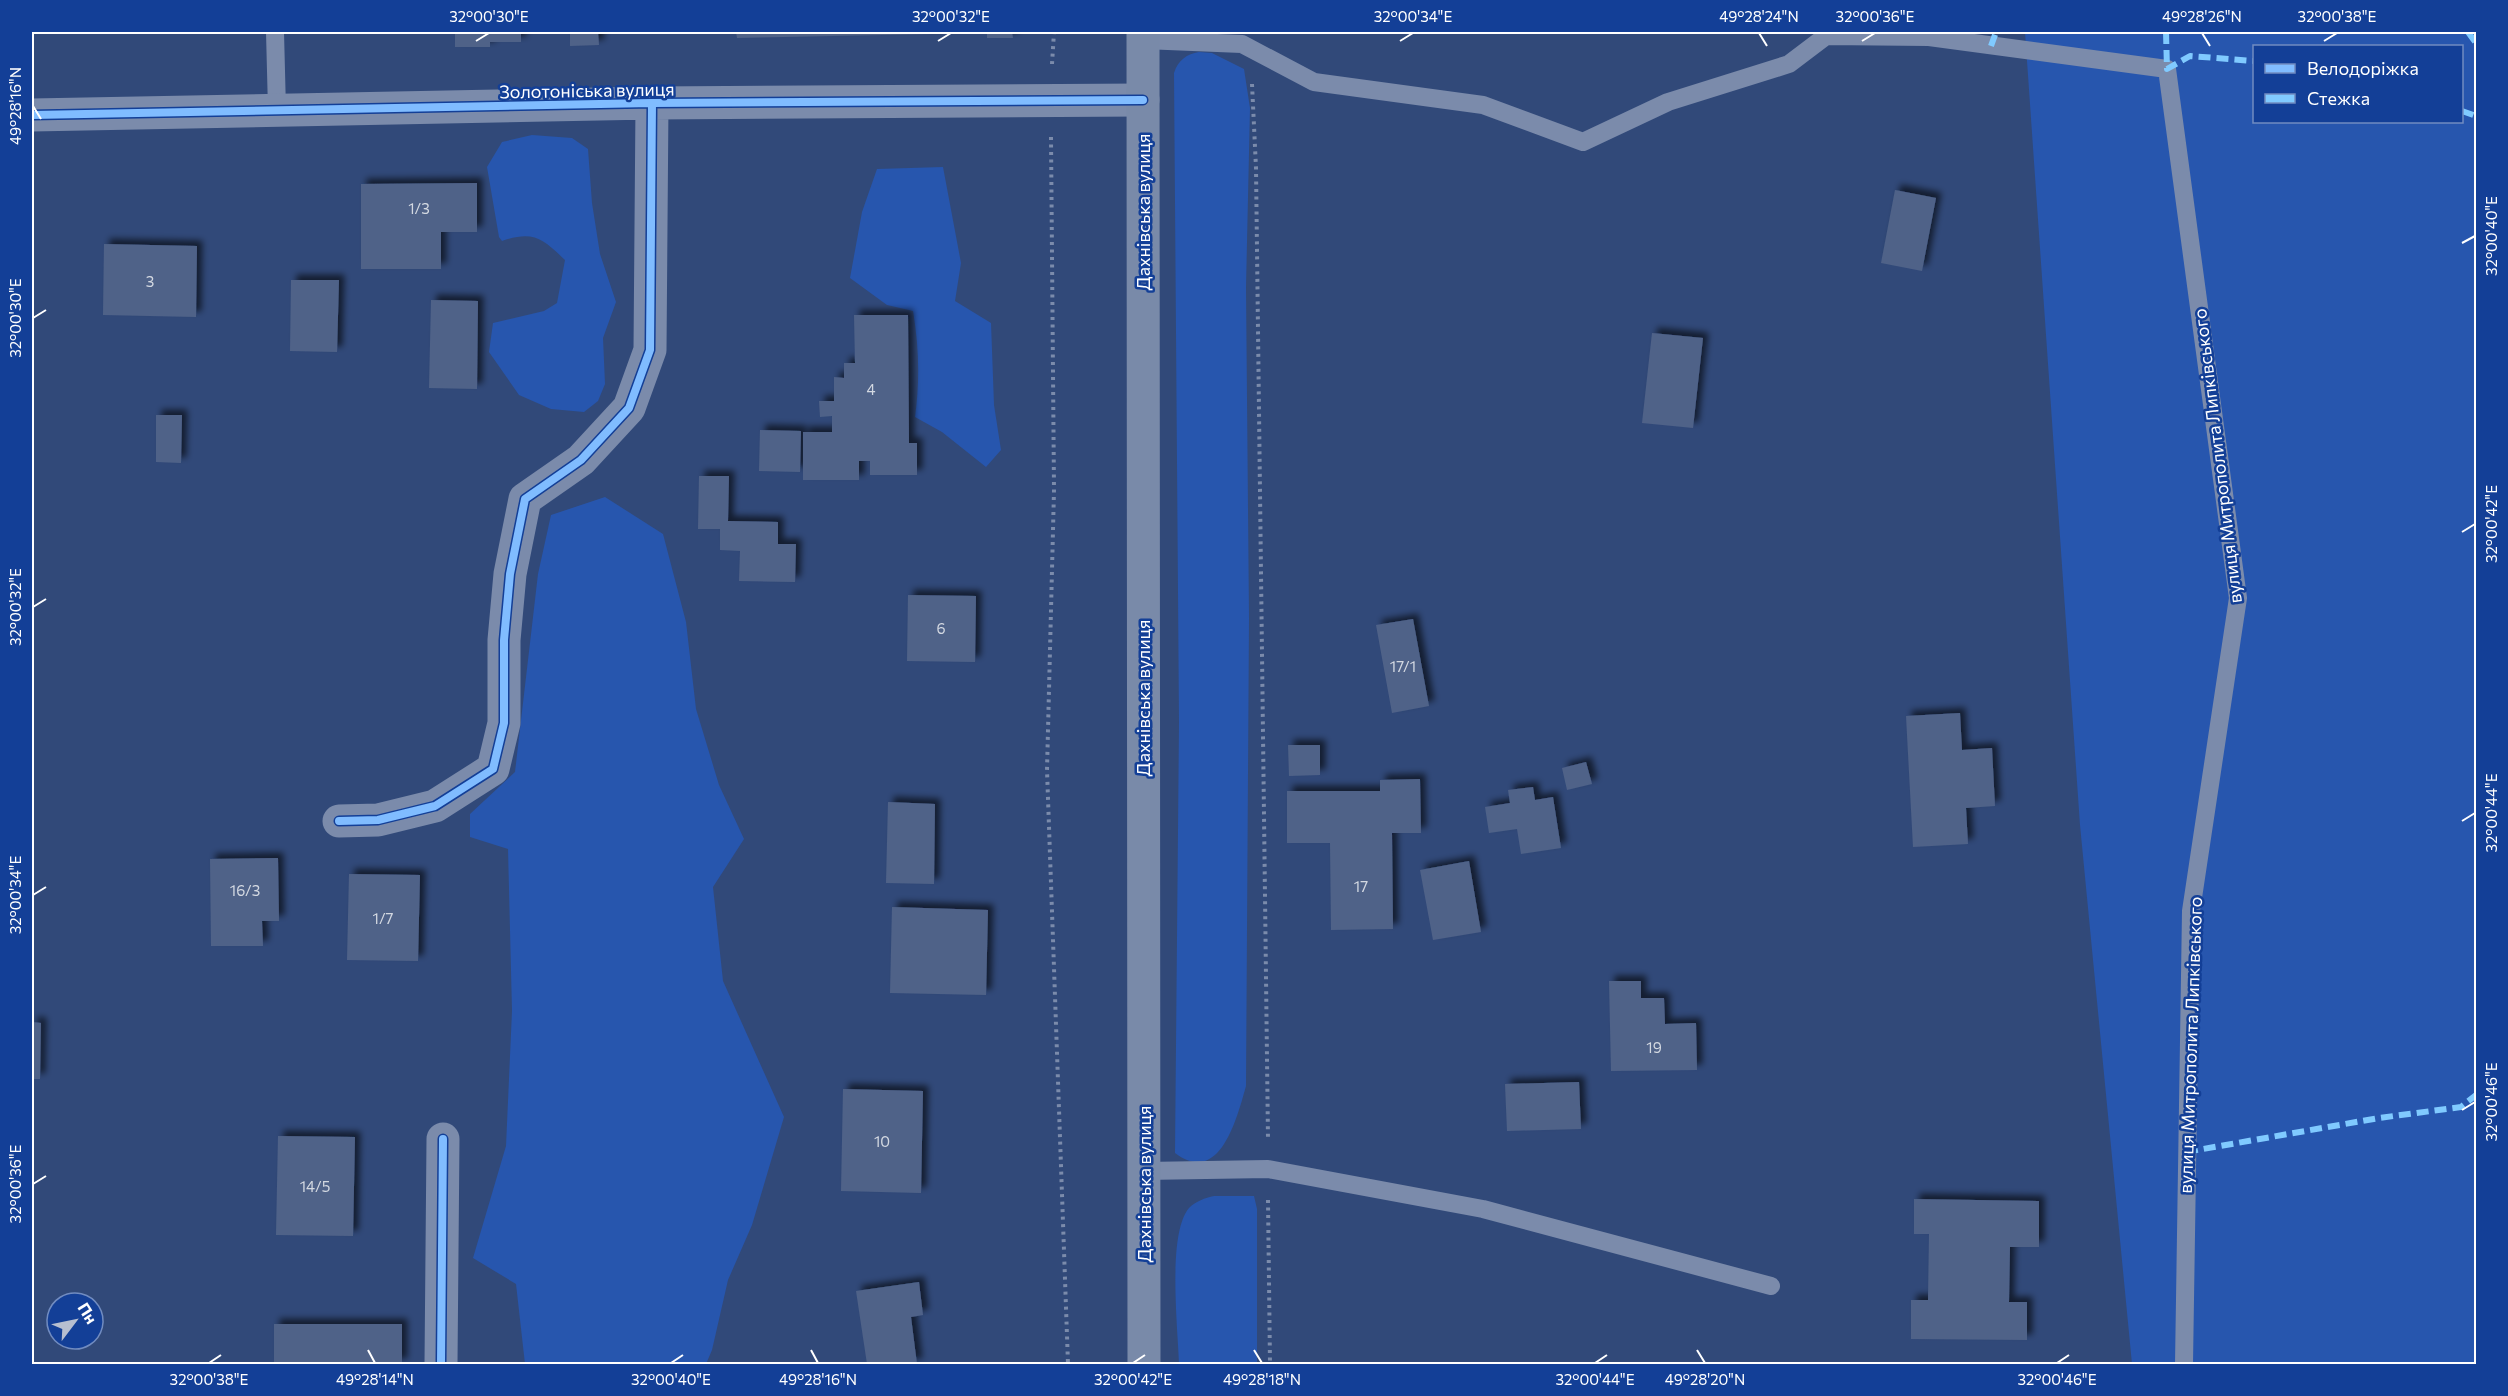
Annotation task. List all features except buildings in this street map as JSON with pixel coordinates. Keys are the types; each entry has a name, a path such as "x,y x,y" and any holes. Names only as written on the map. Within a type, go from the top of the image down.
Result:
{"main road":[{"name":"Дахнівська вулиця","path":"1143,36 1144,1365"}],"street":[{"name":"Золотоніська вулиця","path":"32,115 652,103 1143,100"},
{"path":"339,821 378,820 435,806 493,769 504,723 504,640 510,574 525,499 581,460 629,408 650,350 652,103"},
{"path":"441,1365 443,1139"}],"lane":[{"path":"275,32 277,111"},
{"path":"1143,36 1242,44"},
{"name":"вулиця Митрополита Липківського","path":"1242,44 1314,82 1483,105 1582,142 1668,102 1789,64 1826,36 1929,38 2167,69 2238,598 2191,911 2184,1365"},
{"path":"1144,1171 1268,1169 1483,1209 1771,1286"}],"path":[{"path":"1054,32 1050,99 1054,490 1047,770 1068,1365"},
{"path":"1242,44 1252,81 1256,168 1270,1365"}],"shaded area":[{"path":"2025,32 2476,32 2476,1364 2132,1364 2080,825"},
{"path":"1199,52 1212,53 1244,69 1250,108 1246,287 1249,618 1246,1086 1237,1115 1224,1144 1215,1155 1204,1161 1191,1161 1175,1153 1179,722 1174,73 1183,58"},
{"path":"532,135 572,138 588,149 592,203 600,254 616,302 603,338 605,384 598,401 584,412 551,409 519,395 489,352 493,323 544,311 557,303 565,260 544,242 537,239 522,236 502,241 499,237 487,167 502,142"},
{"path":"943,167 961,263 955,301 991,323 994,405 1001,450 986,467 942,432 915,417 918,364 913,311 887,305 850,278 862,212 877,169"},
{"path":"605,497 663,534 686,622 696,709 719,785 744,839 713,887 723,981 784,1117 752,1225 728,1280 712,1350 706,1364 525,1364 516,1284 473,1258 506,1146 512,1011 508,849 470,837 470,814 515,772 538,574 551,515"},
{"path":"1214,1196 1254,1196 1257,1209 1257,1364 1179,1364 1175,1283 1178,1238 1182,1221 1189,1208 1201,1200"}],"marked path":[{"path":"1991,46 1996,32"},
{"path":"2166,32 2167,69 2190,56 2253,61"},
{"path":"2468,32 2476,43"},
{"path":"2463,111 2476,116"},
{"path":"2186,1152 2379,1118 2461,1107 2476,1095"}],"cycle path":[{"path":"32,115 652,103 1143,100"},
{"path":"339,821 378,820 435,806 493,769 504,723 504,640 510,574 525,499 581,460 629,408 650,350 652,103"},
{"path":"441,1364 443,1139"}]}
